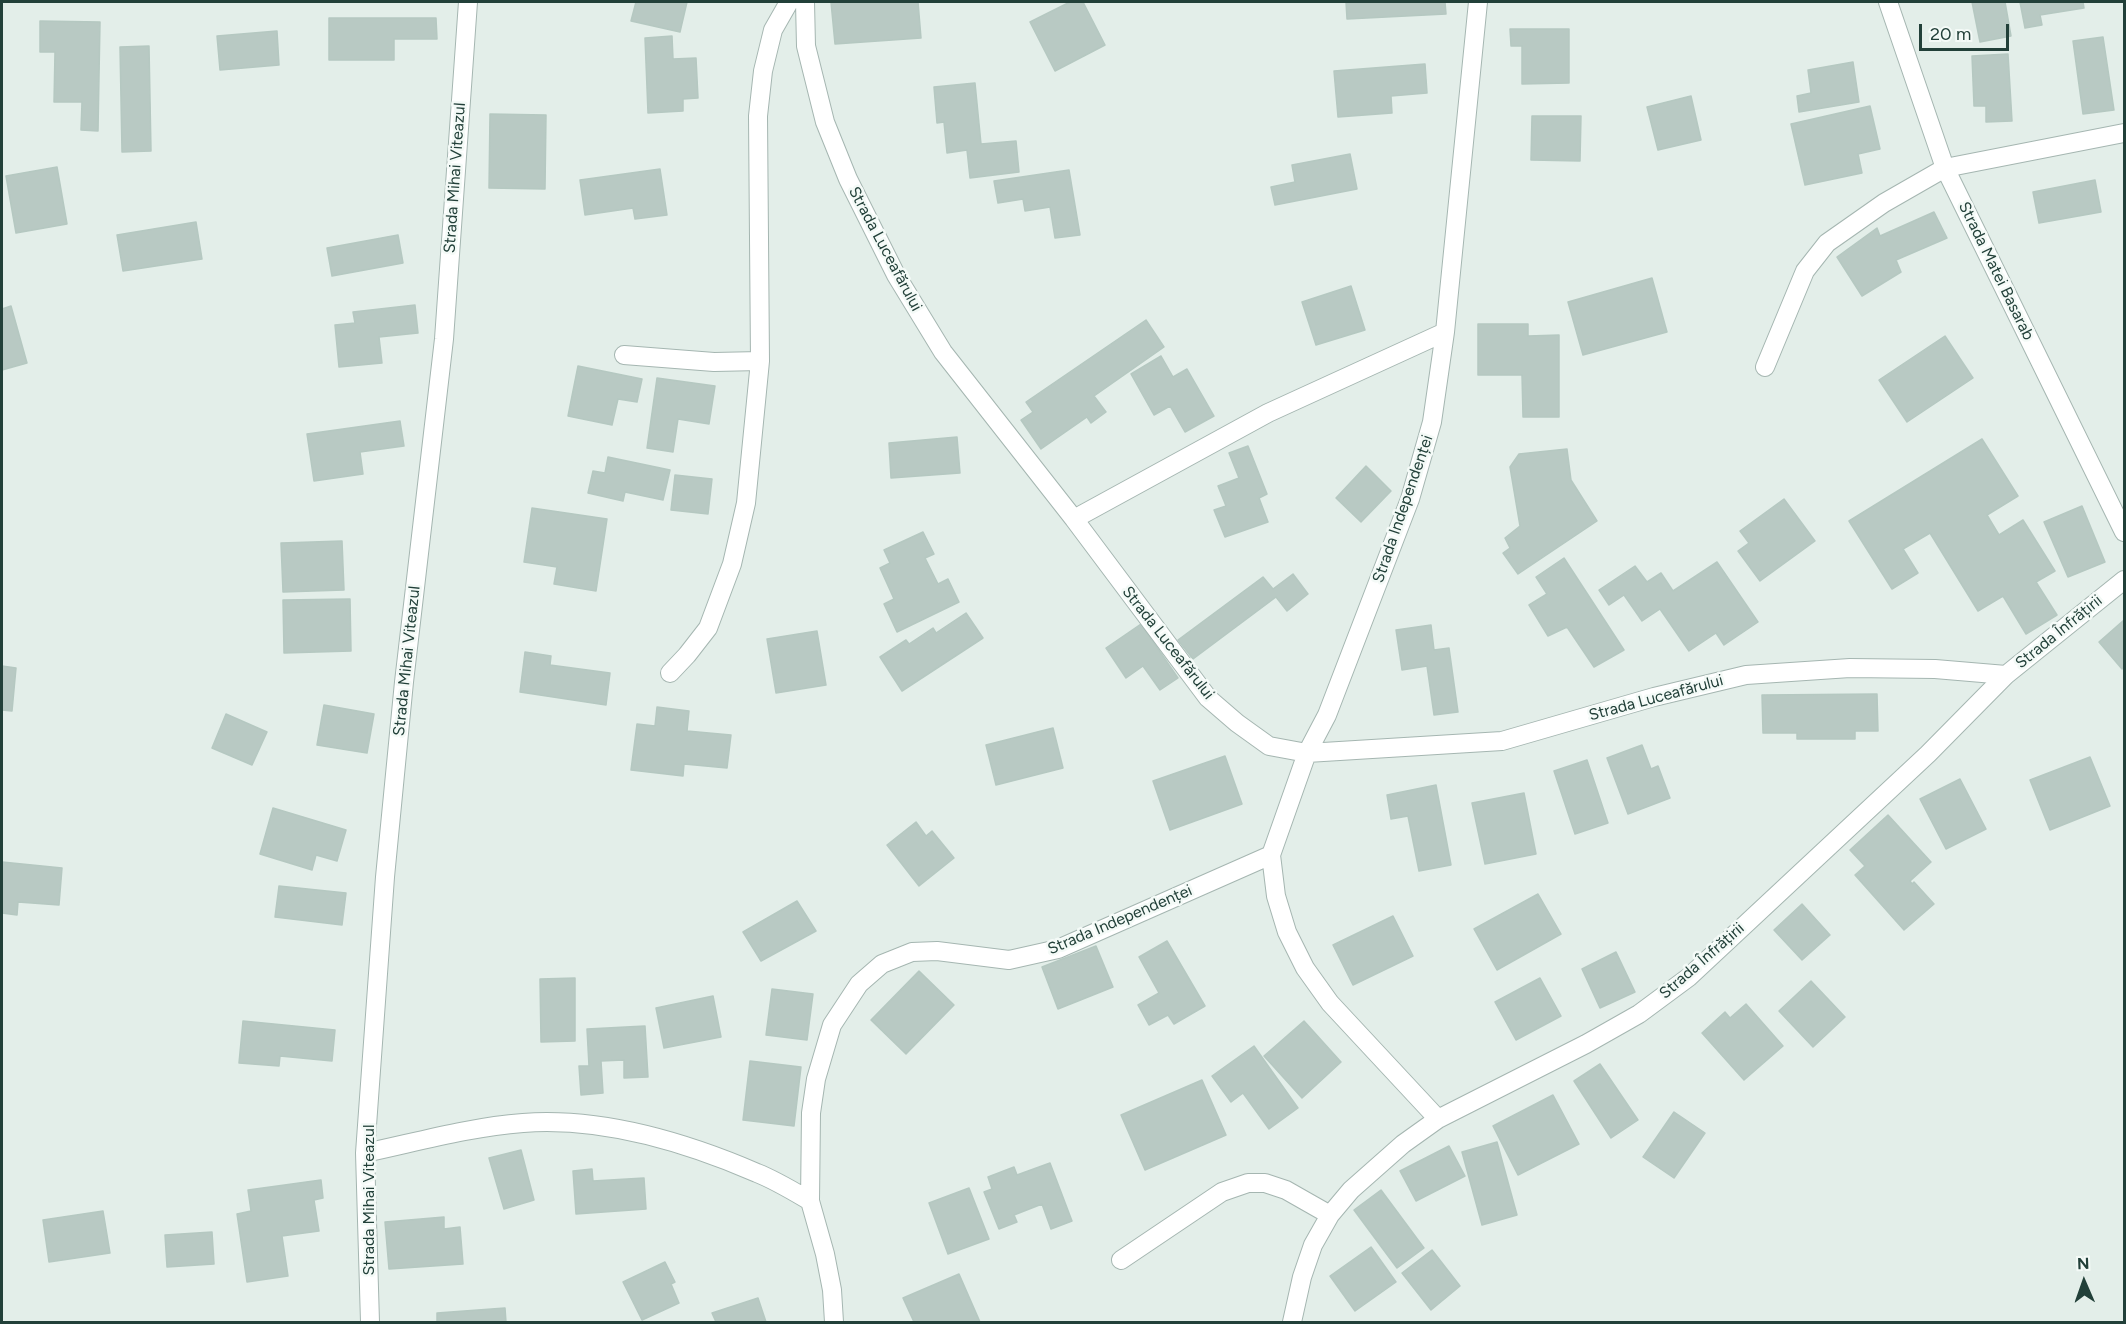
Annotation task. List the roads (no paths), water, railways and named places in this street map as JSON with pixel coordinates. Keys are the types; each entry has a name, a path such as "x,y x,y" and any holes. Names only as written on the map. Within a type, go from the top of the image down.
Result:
{"street":[{"name":"Strada Mihai Viteazul","path":"370,1323 365,1153 385,877 404,682 444,339 468,2"},
{"path":"670,673 708,628 732,564 746,503 760,361 758,116 763,71 773,30 789,2"},
{"name":"Strada Luceafărului","path":"805,2 806,46 825,122 848,179 896,275 943,352 1074,519 1208,698 1269,746 1307,753 1502,741 1654,697 1746,675 1850,668 1935,669 2006,675"},
{"name":"Strada Independenței","path":"1438,1119 1330,1003 1305,968 1287,932 1276,896 1271,855 1307,753 1328,715 1410,499 1432,422 1445,332 1478,2"},
{"name":"Strada Matei Basarab","path":"1888,2 1945,168 2124,532"},
{"path":"1765,367 1805,271 1827,243 1884,203 1945,168 2124,133"},
{"path":"1074,519 1268,413 1445,332"},
{"path":"624,356 714,362 760,361"},
{"name":"Strada Înfrățirii","path":"1292,1323 1302,1277 1313,1245 1330,1215 1351,1190 1403,1144 1438,1119 1639,1014 1689,977 1928,754 2006,675 2124,580"},
{"name":"Strada Independenței","path":"834,1323 832,1290 827,1263 810,1201 811,1113 823,1049 832,1025 859,984 882,964 912,951 937,951 1009,960 1058,949 1271,855"},
{"path":"365,1153 473,1130 523,1123 606,1126 695,1149 759,1174 810,1201"},
{"path":"1121,1260 1222,1192 1248,1183 1265,1183 1286,1190 1330,1215"}]}
